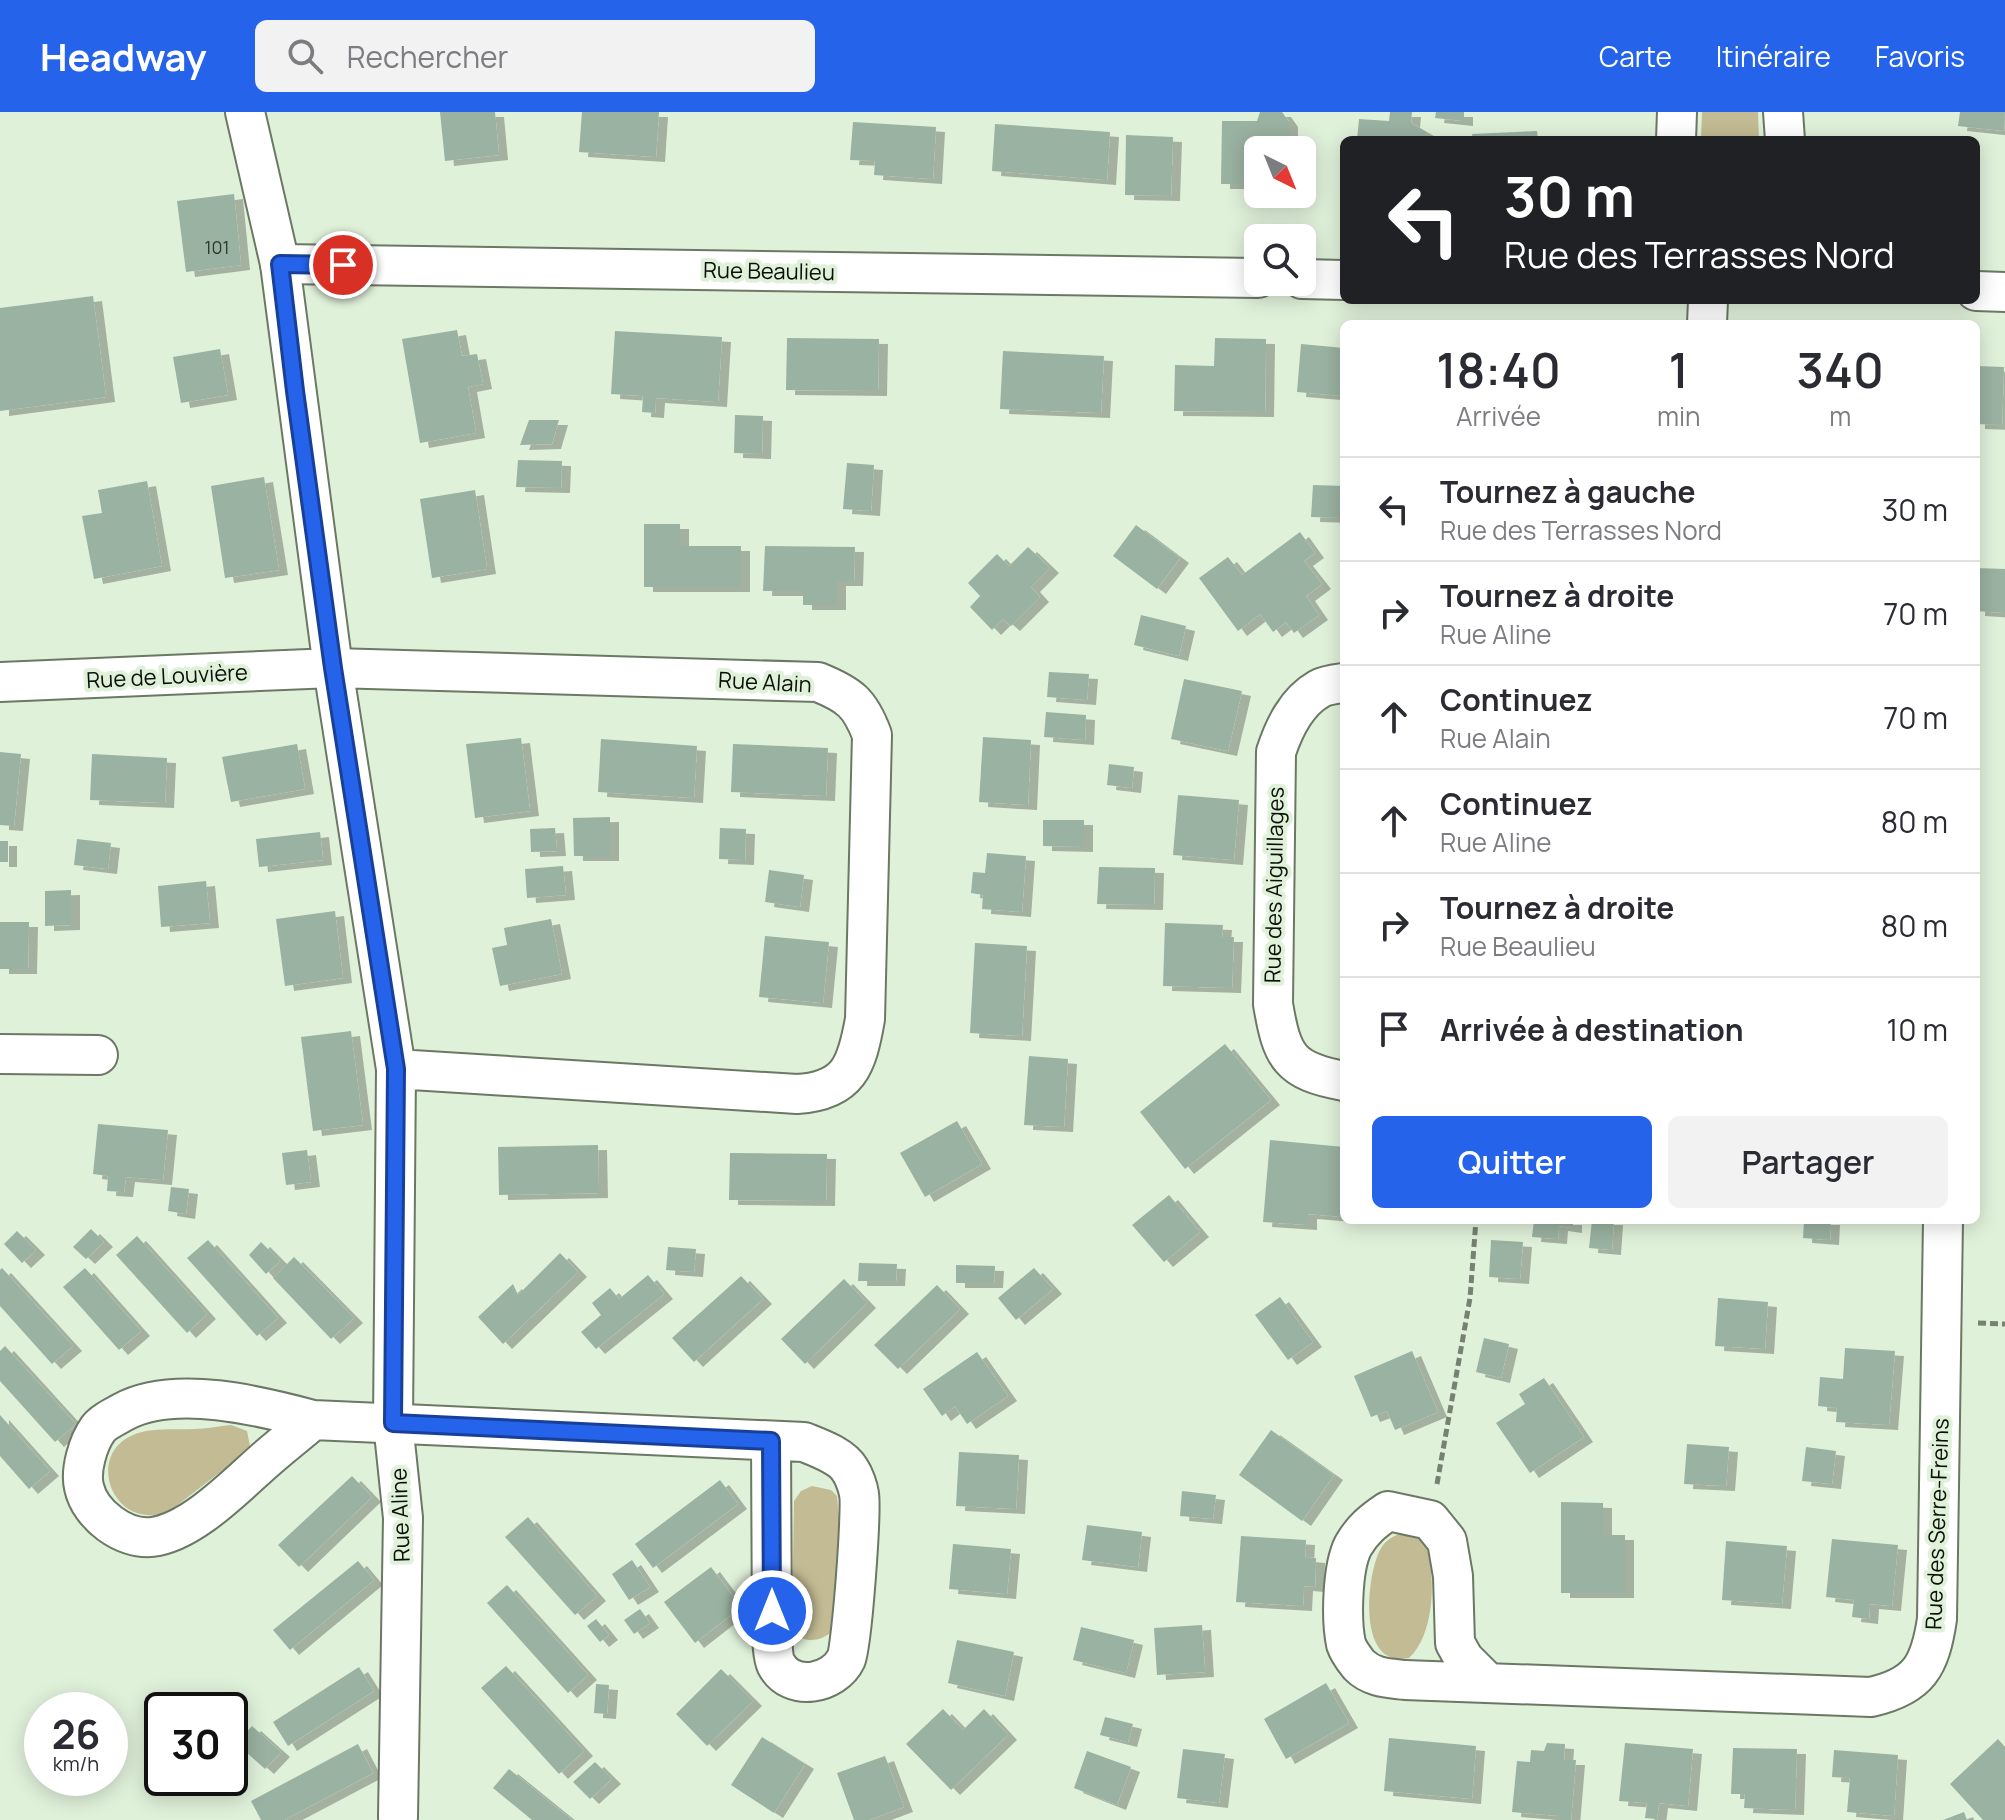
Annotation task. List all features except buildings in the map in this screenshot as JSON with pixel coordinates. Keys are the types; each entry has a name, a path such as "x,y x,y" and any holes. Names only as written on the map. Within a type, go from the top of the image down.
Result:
{"street":[{"path":"245,112 280,264 333,668 396,1069"},
{"path":"1676,136 1677,112"},
{"path":"1783,112 1785,136"},
{"name":"Rue Beaulieu","path":"280,264 1244,278"},
{"path":"1316,279 1340,280"},
{"path":"1980,291 2005,292"},
{"name":"Rue de Louvière","path":"0,682 333,668"},
{"name":"Rue Alain","path":"333,668 818,682 845,693 864,712 872,735 865,1019 859,1053 846,1077 820,1093 797,1094 396,1069"},
{"name":"Rue des Aiguillages","path":"1340,684 1320,688 1301,704 1283,729 1276,752 1273,988 1279,1040 1291,1061 1316,1076 1340,1080"},
{"path":"0,1054 98,1055"},
{"name":"Rue Aline","path":"396,1069 393,1423 403,1518 398,1817"},
{"name":"Rue des Serre-Freins","path":"1430,1520 1388,1511 1369,1523 1352,1548 1346,1567 1344,1604 1347,1646 1360,1666 1378,1677 1871,1697 1896,1691 1919,1673 1932,1651 1937,1619 1943,1224"},
{"path":"313,1420 185,1525 152,1537 124,1533 100,1516 84,1487 85,1456 99,1428 125,1410 155,1402 205,1399 257,1405 313,1420 804,1442 829,1452 850,1469 859,1495 851,1634 847,1657 827,1680 807,1682 789,1677 776,1664 772,1640 771,1441"},
{"path":"1430,1520 1447,1541 1453,1576 1455,1643 1464,1659 1487,1682"}],"path":[{"path":"1430,1520 1470,1298 1476,1224"}],"shaded area":[{"path":"1702,112 1758,112 1759,136 1701,136"},
{"path":"231,1425 247,1431 250,1446 171,1510 151,1515 134,1512 121,1503 112,1490 108,1475 110,1459 118,1445 133,1435 155,1430"},
{"path":"812,1486 831,1490 837,1496 839,1519 833,1631 812,1640 792,1631 794,1501 801,1491"},
{"path":"1405,1533 1413,1534 1426,1544 1431,1572 1431,1604 1418,1648 1409,1658 1397,1659 1380,1650 1374,1638 1370,1623 1370,1591 1382,1546 1391,1538"}],"route":[{"path":"343,265 280,264 333,668 396,1069 393,1423 771,1441 772,1611"}]}
